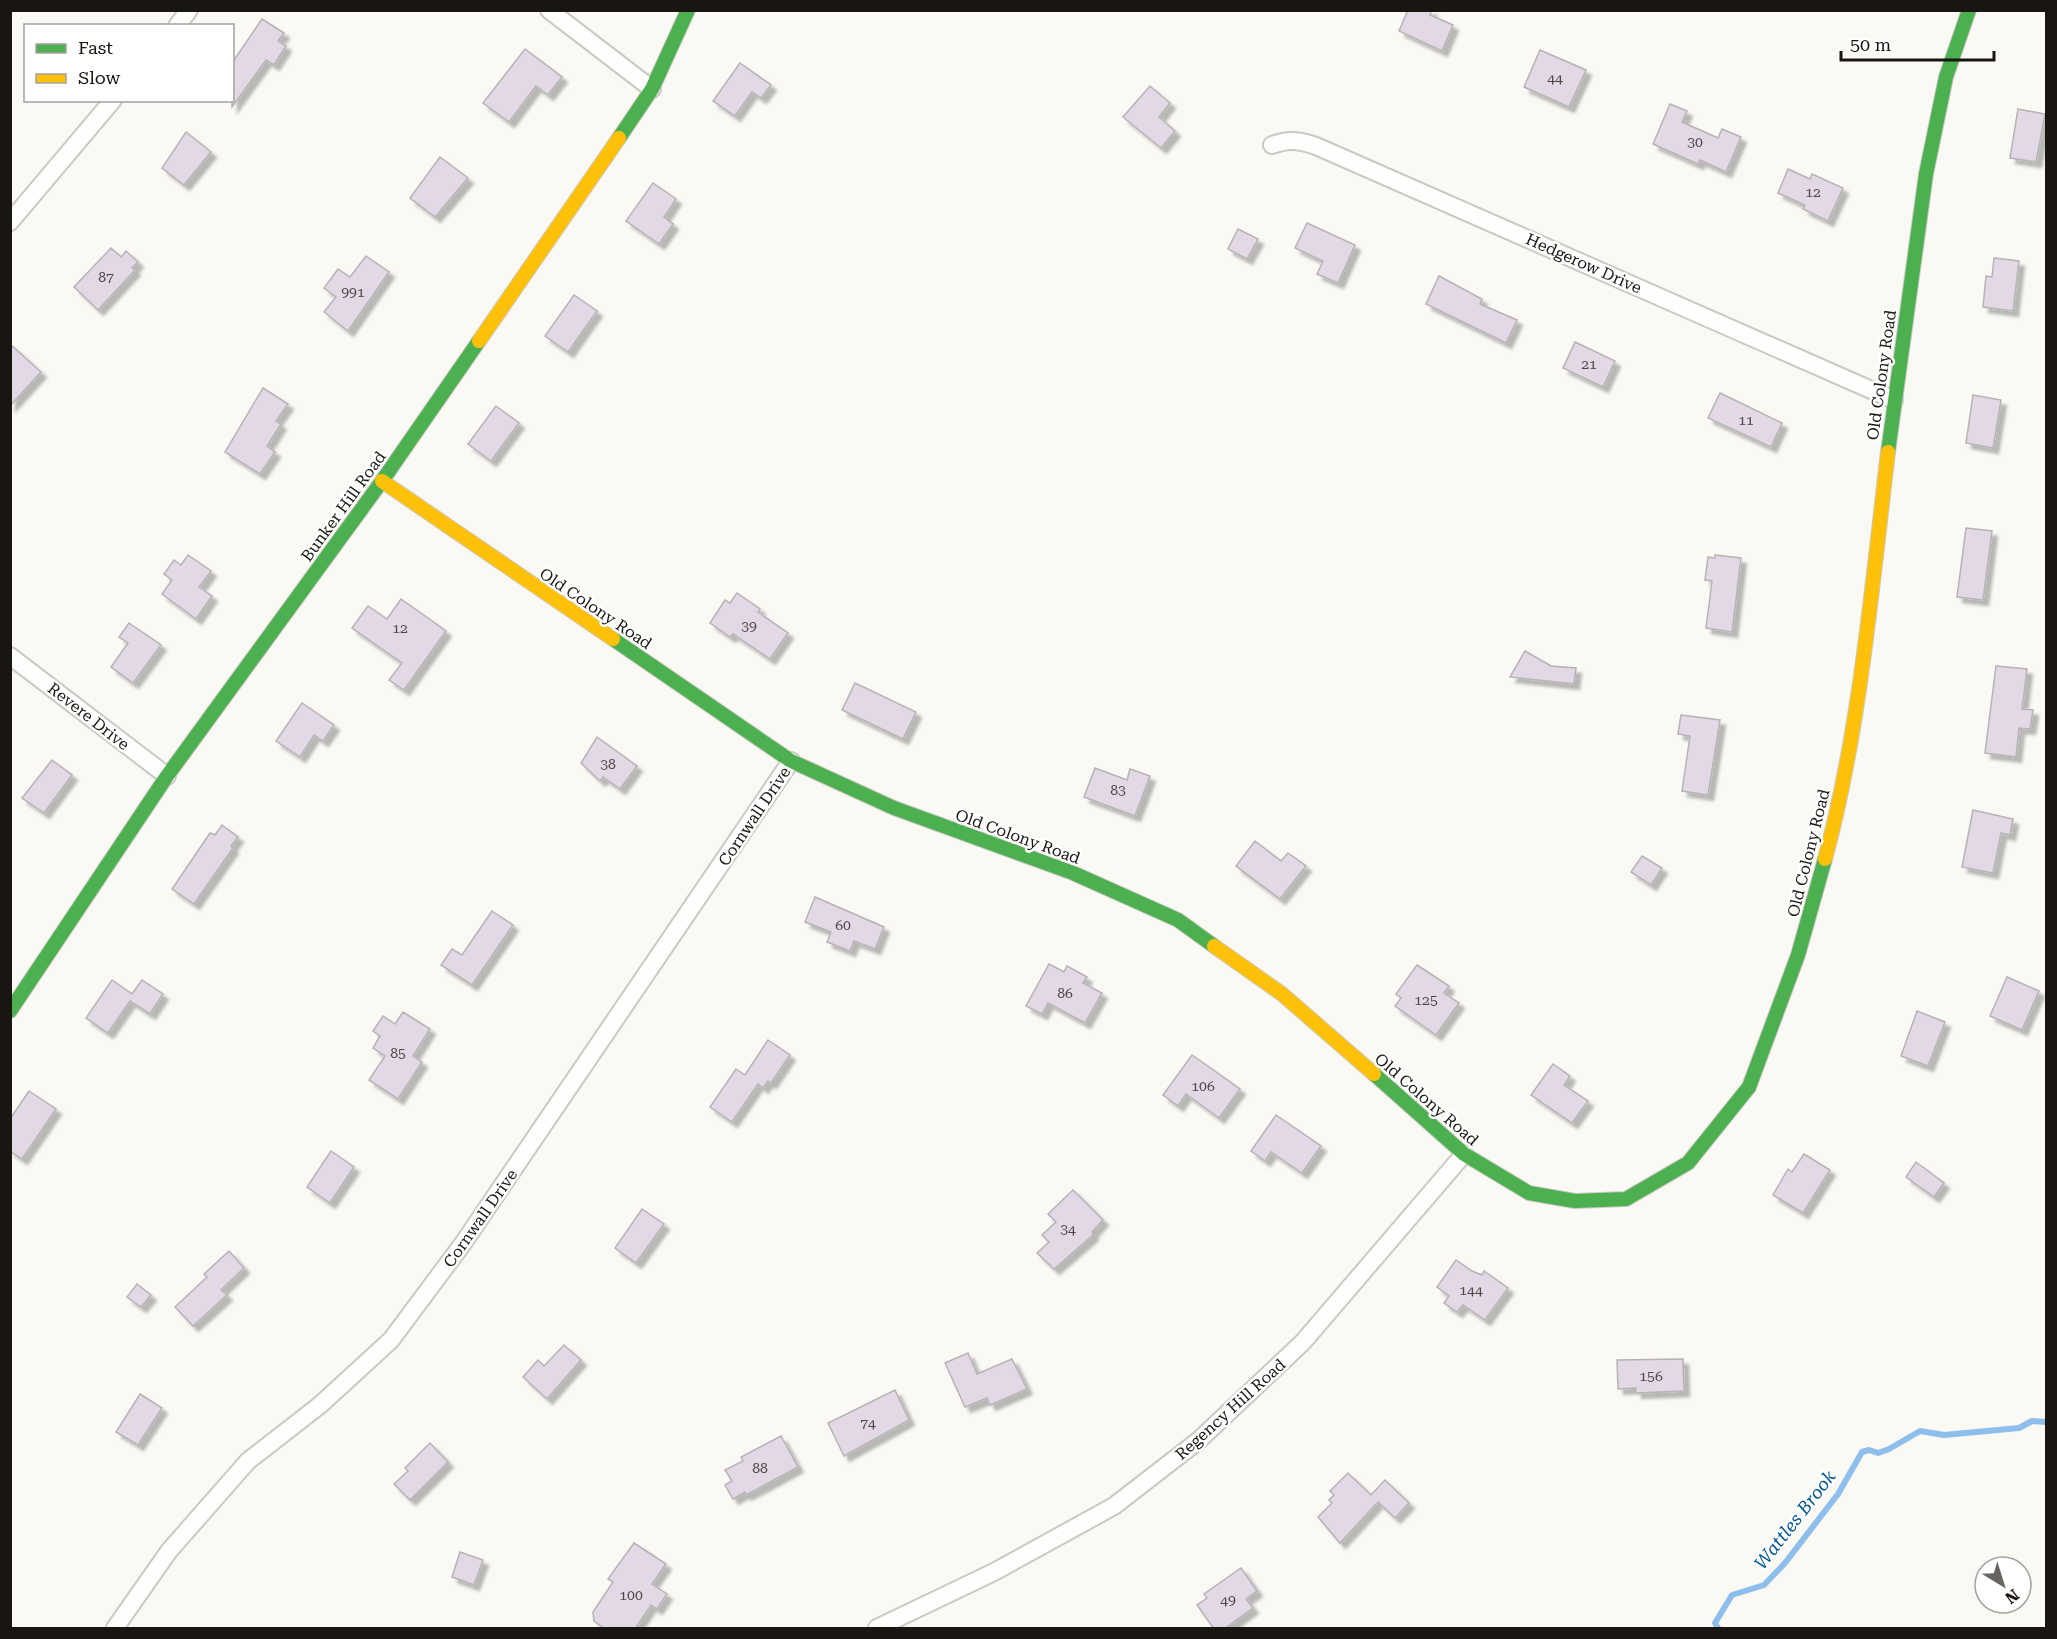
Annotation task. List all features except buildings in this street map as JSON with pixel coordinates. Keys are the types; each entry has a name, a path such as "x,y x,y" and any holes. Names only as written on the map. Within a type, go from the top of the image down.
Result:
{"street":[{"path":"178,24 189,10"},
{"path":"549,10 652,89"},
{"name":"Bunker Hill Road","path":"10,1011 167,776 382,481 652,89 688,10"},
{"name":"Old Colony Road","path":"382,481 791,761 894,808 1073,873 1178,920 1282,994 1464,1154 1529,1193 1575,1202 1626,1199 1688,1163 1749,1087 1798,955 1839,807 1867,622 1894,400 1926,174 1946,77 1969,10"},
{"path":"10,222 111,102"},
{"name":"Hedgerow Drive","path":"1272,145 1287,140 1301,140 1316,146 1894,400"},
{"name":"Revere Drive","path":"10,656 167,776"},
{"name":"Cornwall Drive","path":"115,1629 169,1551 248,1461 320,1405 391,1340 464,1242 791,761"},
{"name":"Regency Hill Road","path":"877,1629 994,1572 1114,1506 1198,1441 1303,1342 1464,1154"}],"waterway":[{"name":"Wattles Brook","path":"1718,1628 1715,1623 1732,1595 1764,1585 1785,1563 1838,1494 1862,1452 1869,1450 1878,1453 1920,1431 1944,1435 2019,1428 2032,1421 2046,1422"}],"traffic: fast":[{"path":"619,138 652,89 688,10"},
{"path":"1888,452 1926,174 1946,77 1969,10"},
{"path":"10,1011 167,776 382,481 479,341"},
{"path":"613,639 791,761 894,808 1073,873 1178,920 1214,946"},
{"path":"1374,1074 1464,1154 1529,1193 1575,1201 1626,1199 1688,1163 1749,1087 1798,955 1825,859"}],"traffic: slow":[{"path":"479,341 619,138"},
{"path":"1825,859 1837,810 1856,709 1888,452"},
{"path":"382,481 613,639"},
{"path":"1214,946 1282,994 1374,1074"}]}
